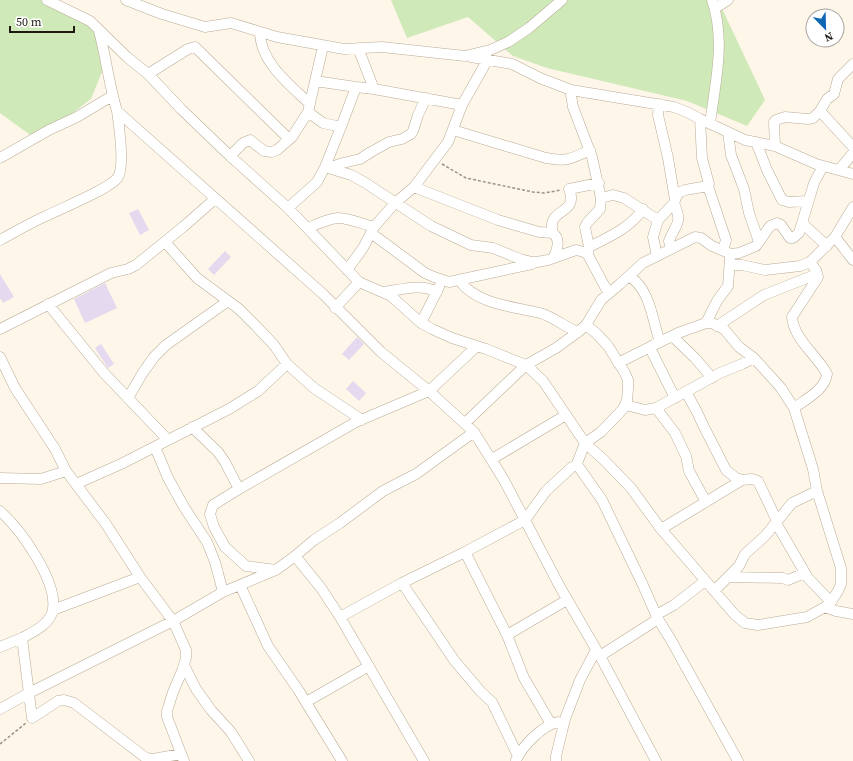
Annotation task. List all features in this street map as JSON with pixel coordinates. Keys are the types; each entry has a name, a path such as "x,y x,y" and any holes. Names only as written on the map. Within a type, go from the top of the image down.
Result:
{"street":[{"path":"47,0 90,21 99,31 148,74 181,109 230,156 288,208 359,282 384,292 398,301 421,324 452,338 486,349 526,365 543,381 585,443 631,488 661,529 735,616 745,623 758,625 807,617 828,605 841,584 841,568 817,491 813,469 794,408 781,388 754,358 739,347 724,329 712,323 706,323 678,333 618,363"},
{"path":"126,0 162,14 205,27 231,23 277,37 323,46 344,49 382,47 465,56 512,64 540,78 571,90 594,95 660,104 689,113 745,140 775,146 823,166 853,174"},
{"path":"465,56 490,50 508,42 529,28 562,0"},
{"path":"710,124 720,52 713,4 728,0"},
{"path":"0,240 88,196 115,181 119,176 121,170 121,140 117,111 112,96 106,59 99,31"},
{"path":"260,32 260,42 268,60 323,123 341,127"},
{"path":"230,156 243,143 250,140 264,151 272,152 277,150 289,139 304,120 309,108 323,46"},
{"path":"148,74 188,49 195,47 289,139"},
{"path":"358,48 374,89"},
{"path":"347,270 363,248 373,230 395,203 414,188 436,160 448,142 462,105 488,60"},
{"path":"775,146 773,126 776,120 785,117 811,118 820,111 827,100 834,94 838,79 853,64"},
{"path":"315,80 462,105"},
{"path":"288,208 314,186 327,168 356,87"},
{"path":"571,90 573,107 590,150 599,183 601,198 600,208 585,227 589,251 609,293"},
{"path":"0,158 43,133 77,117 112,96"},
{"path":"327,168 360,159 389,142 407,137 413,131 418,115 426,98"},
{"path":"660,104 658,115 668,158 674,202 679,218 678,225 669,239 671,249"},
{"path":"117,111 323,294 335,308 381,352 429,391 474,432 492,459 656,761"},
{"path":"820,111 853,147"},
{"path":"700,119 702,158 709,182 708,186 723,227 730,265 728,286 717,301 706,323"},
{"path":"453,130 546,158 561,161 590,150"},
{"path":"728,132 731,155 744,189 749,213 759,242"},
{"path":"756,142 767,170 782,200 789,202 808,201"},
{"path":"839,170 853,153"},
{"path":"465,423 526,365 556,348 582,329 601,300 643,263 695,237 701,238 712,246 727,252 739,253 750,250 756,246 770,226 778,224 781,225 790,238 793,238 798,233 814,183 823,166"},
{"path":"327,168 350,175 364,182 431,226 471,244 493,248 520,259 537,262"},
{"path":"554,257 558,245 558,237 553,233 551,227 552,220 568,207 571,202 572,197 569,189 599,183"},
{"path":"657,256 654,237 658,220 674,202 677,195 685,190 708,186"},
{"path":"414,188 498,220 539,232 553,233"},
{"path":"601,198 613,195 624,198 658,220"},
{"path":"0,329 111,273 128,269 136,265 215,199"},
{"path":"730,265 742,265 764,270 800,266 810,262 835,237 853,207"},
{"path":"308,228 338,218 349,220 373,230 425,273 450,282 537,262 576,250 584,252 589,251 621,230 638,216 643,209"},
{"path":"802,223 827,246"},
{"path":"835,237 853,260"},
{"path":"165,242 198,278 239,309 274,345 286,364 314,388 362,420"},
{"path":"794,408 820,388 826,381 827,374 805,345 793,324 792,317 818,278 816,270 810,262"},
{"path":"717,326 764,295 817,274"},
{"path":"629,276 636,282 650,304 660,342"},
{"path":"421,324 442,280"},
{"path":"340,617 402,583 525,520 546,491 572,467 576,466 585,443 601,432 626,405 628,380 608,346 596,333 540,314 491,301 465,288 459,280"},
{"path":"335,308 359,282"},
{"path":"384,292 422,288 432,289 436,292"},
{"path":"128,398 154,357 166,345 228,301"},
{"path":"48,304 104,373 168,440"},
{"path":"672,336 695,358 712,378"},
{"path":"276,570 246,566 225,547 214,527 210,514 213,505 239,488 362,420 429,391 477,346"},
{"path":"650,348 675,398"},
{"path":"0,357 15,388 55,449 66,471 106,524 140,577 173,621 186,650 184,665 173,692 167,711 167,716 182,757 153,760 146,758 74,703 64,700 51,704 32,718 22,638"},
{"path":"626,405 645,410 656,408 712,378 754,358"},
{"path":"76,484 155,447 229,409 258,391 286,364"},
{"path":"686,392 724,467 736,478 758,481 777,522 808,578 828,605 836,611 853,614"},
{"path":"656,408 675,433 686,456 689,471 706,502"},
{"path":"492,459 566,415"},
{"path":"192,427 218,452 239,488"},
{"path":"0,708 173,621 223,592 276,570 314,540 383,491 416,474 474,432"},
{"path":"155,447 168,478 184,507 207,542 215,562 223,592"},
{"path":"576,466 578,466 602,500 657,617 738,761"},
{"path":"0,478 41,478 66,471"},
{"path":"661,529 742,480"},
{"path":"714,591 739,566 745,554 765,536 792,503 817,491"},
{"path":"0,511 21,533 42,568 51,590 53,610"},
{"path":"465,552 507,635 524,678 551,724"},
{"path":"295,556 321,588 340,617 424,761"},
{"path":"728,577 783,578 788,580 806,573"},
{"path":"0,647 37,630 44,624 53,610 140,577"},
{"path":"556,761 565,719 580,680 598,653 657,617 705,581"},
{"path":"402,583 454,660 481,692 492,702 517,758"},
{"path":"240,585 268,646 306,702 342,761"},
{"path":"507,635 568,600"},
{"path":"184,665 196,689 211,710 231,732 249,761"},
{"path":"306,702 369,666"},
{"path":"517,758 525,746 551,724 565,719"}],"path":[{"path":"436,160 466,178 533,192 544,193 569,189"},
{"path":"0,744 32,718"}],"green space":[{"path":"0,0 51,0 81,16 101,40 106,62 91,99 37,140 0,113"},
{"path":"391,0 718,0 765,100 747,126 687,101 547,68 513,56 468,17 407,38"}],"building":[{"path":"138,209 149,230 140,235 129,213"},
{"path":"225,251 231,257 214,275 208,269"},
{"path":"0,274 14,297 3,303 0,298"},
{"path":"105,283 117,308 85,323 74,299"},
{"path":"357,337 364,344 349,360 342,354"},
{"path":"101,344 114,364 108,368 95,348"},
{"path":"353,381 366,393 359,401 346,389"}]}
